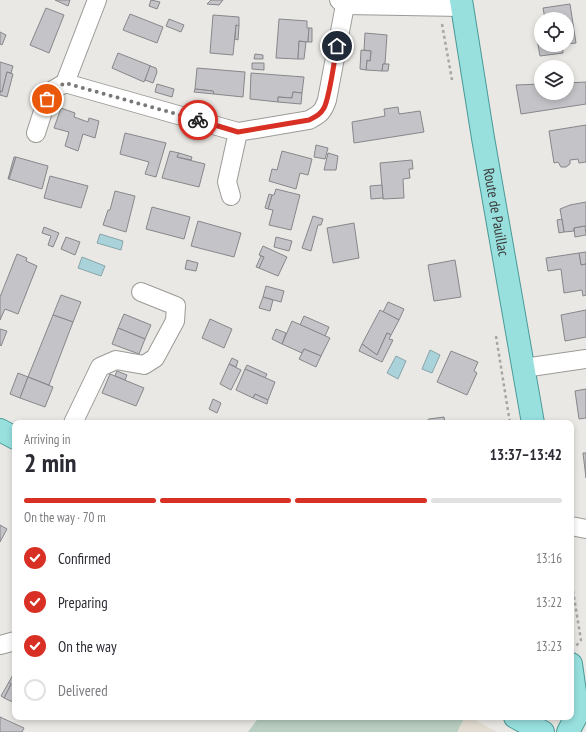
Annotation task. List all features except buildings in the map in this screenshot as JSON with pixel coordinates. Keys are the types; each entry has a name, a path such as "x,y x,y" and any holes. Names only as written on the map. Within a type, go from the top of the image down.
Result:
{"main road":[{"name":"Route de Pauillac","path":"461,3 533,420"},
{"path":"0,430 12,436"},
{"path":"574,694 577,725"},
{"path":"521,720 543,732"}],"street":[{"path":"36,133 47,99 53,90 65,83 97,0"},
{"path":"65,83 238,132 309,120 318,115 324,109 327,100 342,2 461,3"},
{"path":"231,196 227,182 238,132"},
{"path":"74,420 100,367 116,360 144,365 155,358 175,321 176,306 142,292"},
{"path":"524,368 586,359"},
{"path":"574,527 586,529"},
{"path":"0,645 12,642"}],"path":[{"path":"574,596 582,640 574,647"}],"shaded area":[{"path":"463,720 475,720 497,732 457,732"}],"green space":[{"path":"257,720 463,720 457,732 248,732"}],"water":[{"path":"100,234 123,241 121,250 97,243"},
{"path":"82,257 105,266 101,276 78,268"},
{"path":"430,350 440,355 432,373 422,369"},
{"path":"396,356 406,361 398,379 387,373"}],"way so far":[{"path":"47,99 53,90 65,83 198,120"}],"route":[{"path":"198,120 238,132 309,120 318,115 324,109 337,46"}]}
